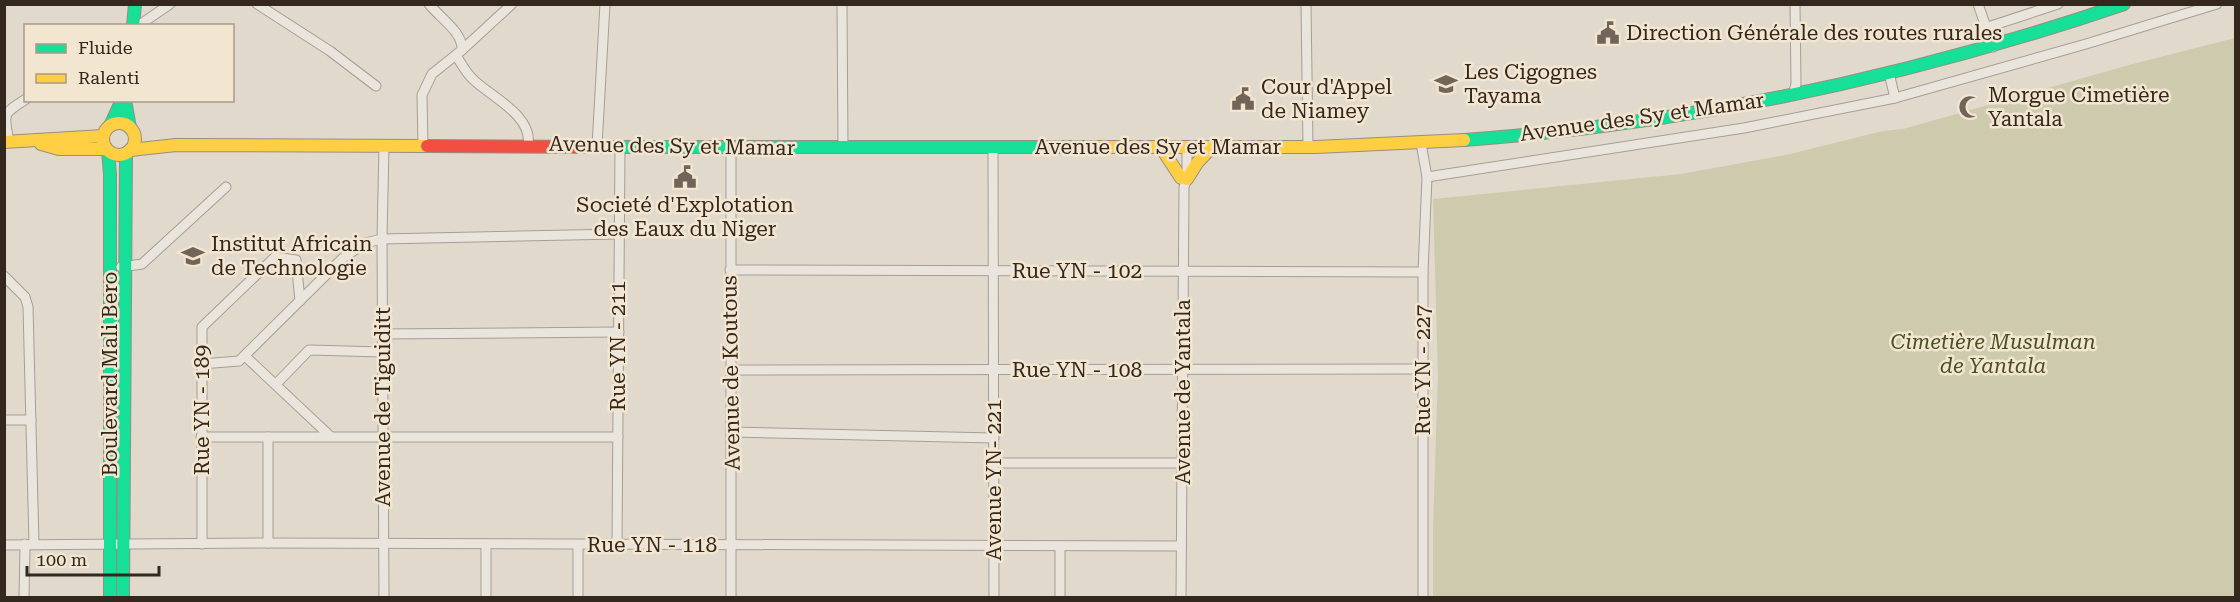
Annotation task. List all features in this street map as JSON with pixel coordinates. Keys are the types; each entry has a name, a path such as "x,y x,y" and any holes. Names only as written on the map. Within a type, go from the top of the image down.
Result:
{"main road":[{"path":"133,24 135,4"},
{"name":"Avenue des Sy et Mamar","path":"128,152 176,145 1308,148 1421,143 1605,126 1794,95 1993,46 2124,4"},
{"path":"107,150 107,131 122,102"},
{"path":"32,142 59,149 107,150 118,155 128,152 134,143 124,102"},
{"path":"7,142 32,142 107,131 120,124 132,131"},
{"name":"Avenue des Sy et Mamar","path":"132,131 176,145"},
{"path":"1160,146 1184,181 1212,147"},
{"name":"Boulevard Mali Bero","path":"107,150 110,174 116,544 123,597"},
{"name":"Boulevard Mali Bero","path":"110,597 116,544 128,152"}],"street":[{"path":"141,24 170,4"},
{"path":"256,4 330,51 376,86"},
{"path":"429,4 458,35 462,43 459,53 475,82 500,101 525,125 529,132 528,145"},
{"path":"423,145 422,95 432,74 459,53 512,4"},
{"path":"597,146 605,4"},
{"path":"842,4 843,148"},
{"path":"1306,4 1308,148"},
{"path":"1794,95 1796,4"},
{"path":"1978,4 1993,46"},
{"path":"1985,28 2058,4"},
{"path":"1427,177 1744,128 1895,98 2075,48 2217,4"},
{"path":"1889,73 1895,98"},
{"path":"7,142 5,115 24,101"},
{"name":"Rue YN - 227","path":"1421,143 1427,177 1423,272 1423,597"},
{"name":"Avenue de Tiguiditt","path":"384,145 382,239 384,597"},
{"name":"Rue YN - 211","path":"617,545 620,146"},
{"name":"Avenue YN- 221","path":"993,147 994,597"},
{"name":"Avenue de Yantala","path":"1181,597 1185,147"},
{"name":"Avenue de Koutous","path":"731,148 731,597"},
{"path":"110,268 142,264 226,187"},
{"path":"201,364 237,362 335,266 354,249 365,243 382,239 619,234"},
{"name":"Rue YN - 189","path":"202,544 201,364 204,326 274,258 296,260 300,301"},
{"name":"Rue YN - 102","path":"730,270 1423,272"},
{"path":"4,276 25,297 27,302 31,420 30,544 24,597"},
{"path":"383,334 619,332"},
{"path":"276,384 309,350 383,352"},
{"path":"245,356 330,436"},
{"name":"Rue YN - 108","path":"730,370 1424,369"},
{"path":"4,420 31,420"},
{"path":"732,432 994,438"},
{"path":"201,437 618,437"},
{"path":"268,437 268,543"},
{"path":"994,464 1183,463"},
{"name":"Rue YN - 118","path":"4,545 268,543 1181,546"},
{"path":"486,544 486,597"},
{"path":"578,545 578,597"},
{"path":"1060,546 1060,597"}],"green space":[{"name":"Cimetière Musulman de Yantala","path":"2235,38 2235,597 1433,597 1438,374 1433,199 1681,174 1786,155 1883,131 1903,129 2129,65"}],"traffic: fast":[{"path":"133,24 135,4"},
{"path":"1464,140 1548,133 1632,122 1798,93 1962,54 2124,4"},
{"path":"110,126 121,102"},
{"path":"125,102 130,128"},
{"path":"604,147 1089,147"},
{"path":"108,151 110,174 110,598"},
{"path":"123,598 126,153"}],"traffic: slow":[{"path":"119,123 130,128 135,139 130,150 119,155 108,150 103,139 108,128 119,123"},
{"path":"4,142 103,136"},
{"path":"1089,147 1316,147 1464,140"},
{"path":"41,144 59,149 106,149"},
{"path":"130,150 176,145 427,146"},
{"path":"1160,146 1181,178"},
{"path":"1187,179 1197,163 1212,147"}],"traffic: jam":[{"path":"427,146 604,147"}],"place":[{"name":"Direction Générale des routes rurales","path":"1608,33"},
{"name":"Les Cigognes Tayama","path":"1446,84"},
{"name":"Cour d'Appel de Niamey","path":"1243,99"},
{"name":"Morgue Cimetière Yantala","path":"1970,107"},
{"name":"Societé d'Explotation des Eaux du Niger","path":"685,177"},
{"name":"Institut Africain de Technologie","path":"193,256"}]}
